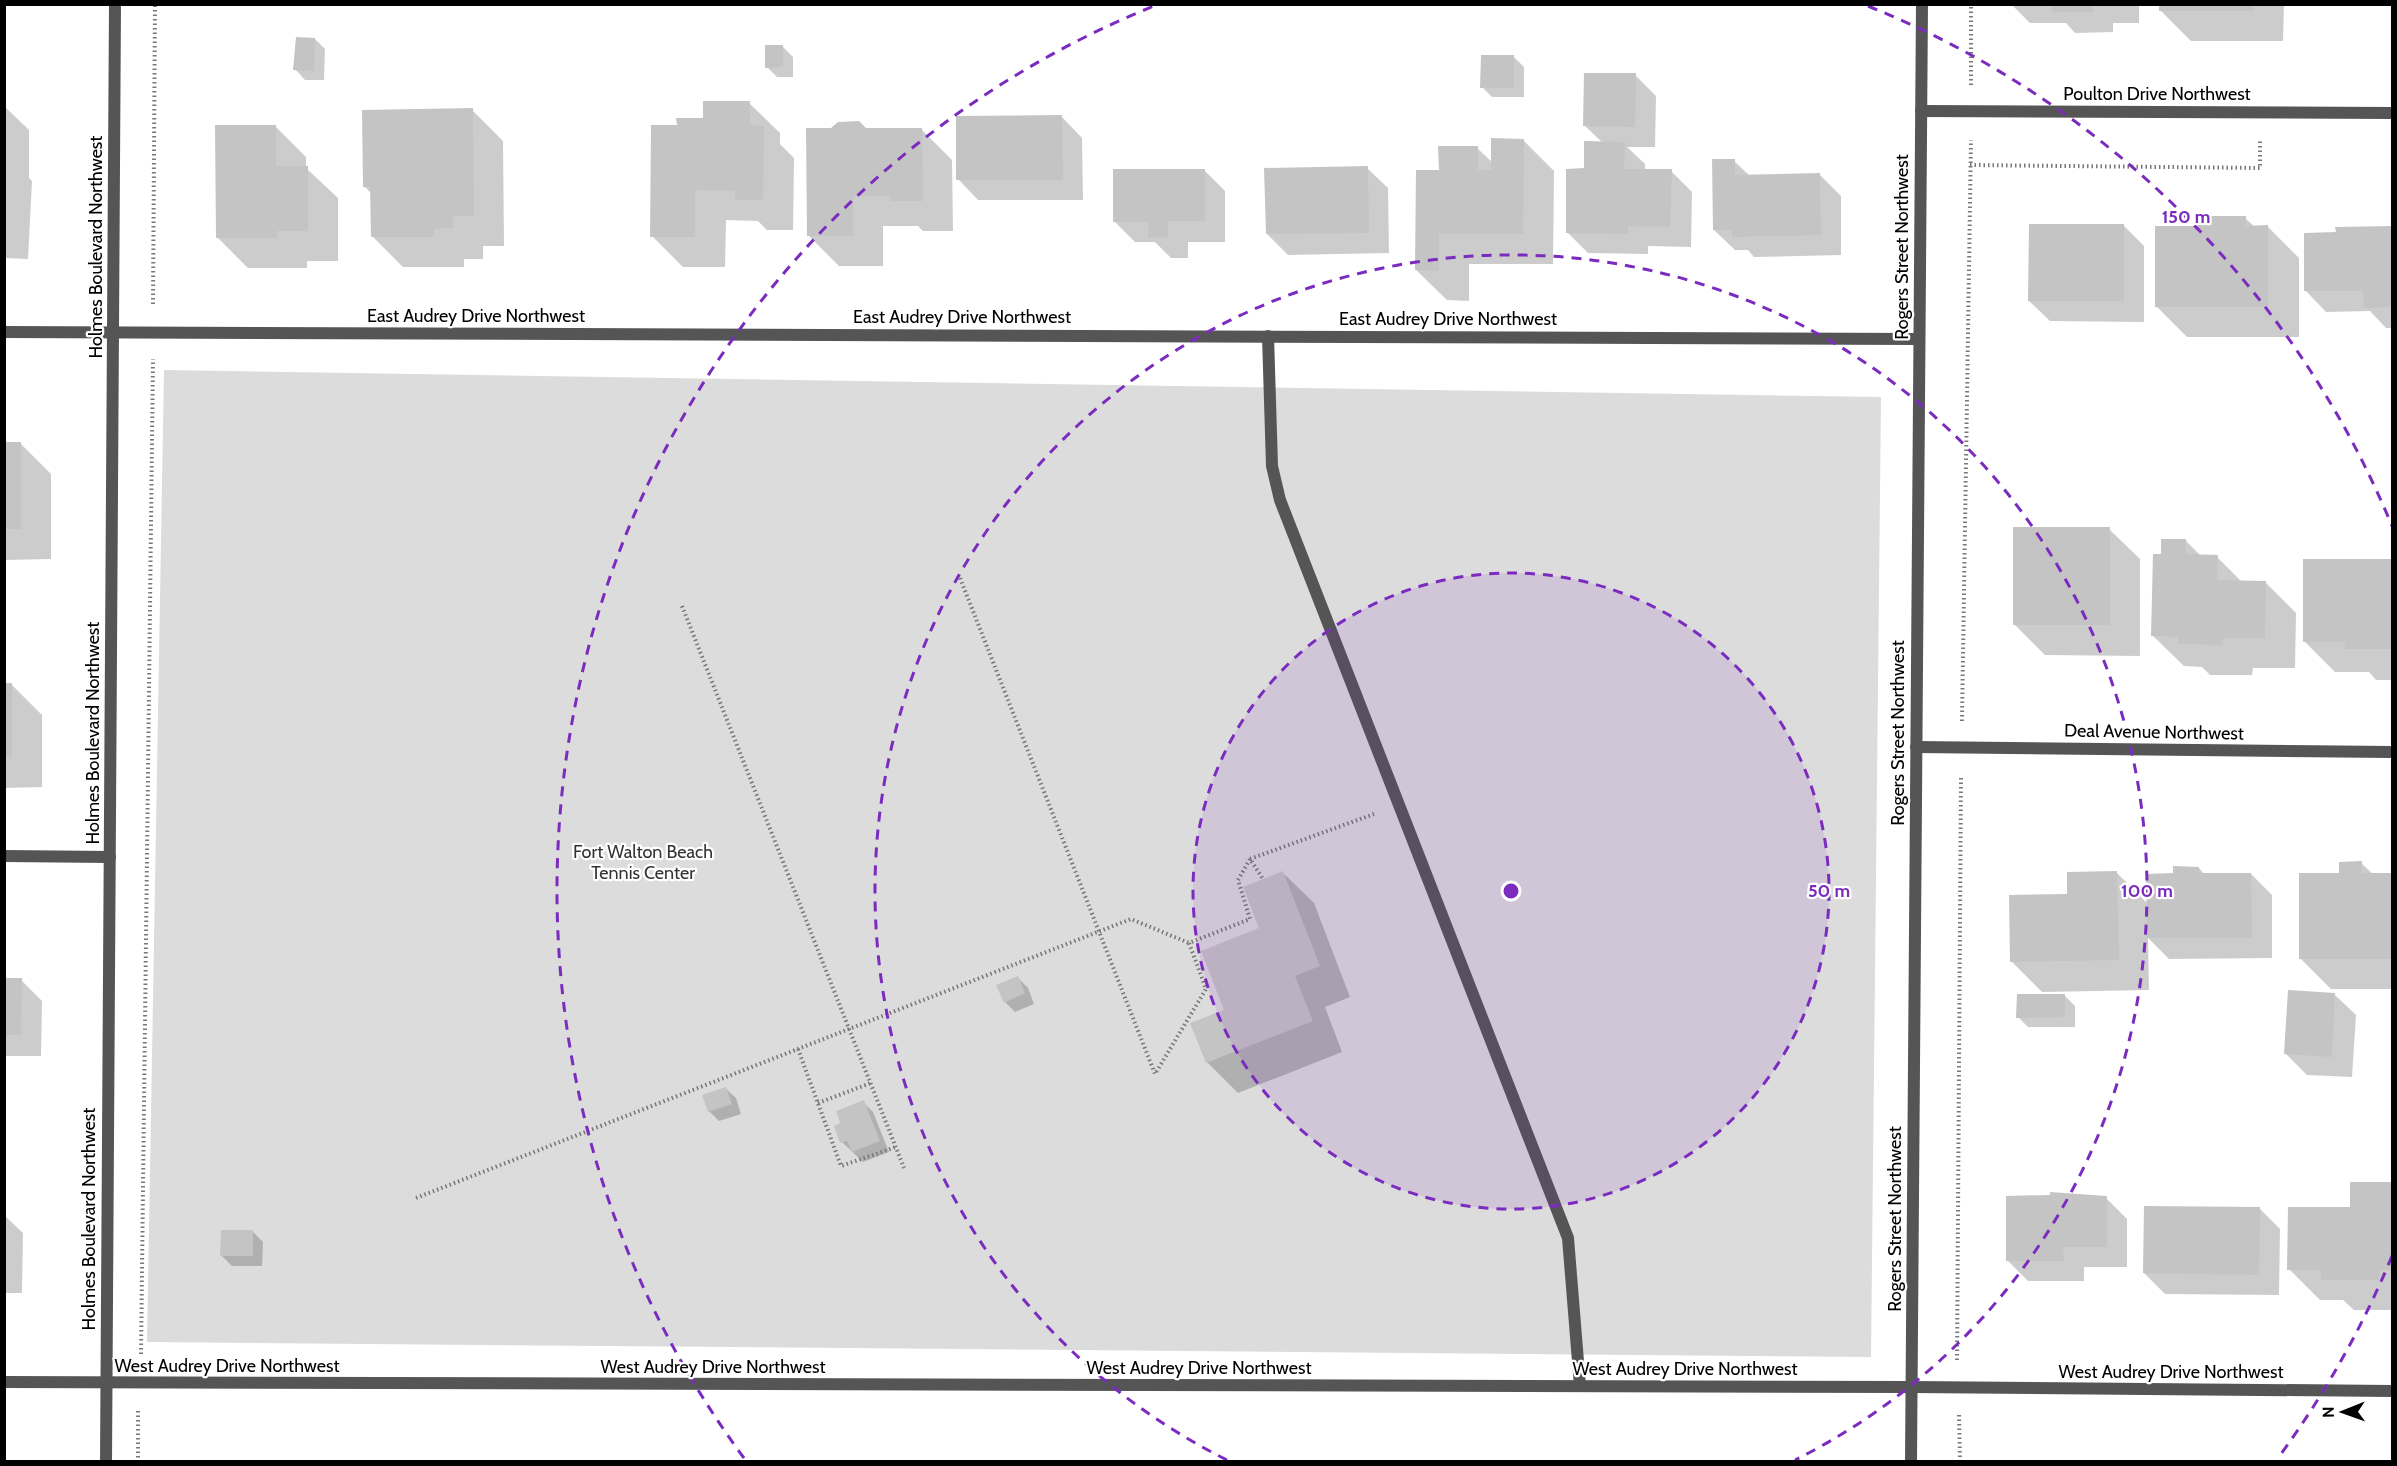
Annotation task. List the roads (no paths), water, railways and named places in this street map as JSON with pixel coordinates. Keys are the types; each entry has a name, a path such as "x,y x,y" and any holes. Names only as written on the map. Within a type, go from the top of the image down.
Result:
{"street":[{"name":"Holmes Boulevard Northwest","path":"106,1461 115,4"},
{"name":"Rogers Street Northwest","path":"1911,1461 1922,4"},
{"name":"Poulton Drive Northwest","path":"1921,111 2392,113"},
{"name":"East Audrey Drive Northwest","path":"4,332 1919,339"},
{"path":"1268,336 1272,466 1280,500 1568,1238 1580,1386"},
{"name":"Deal Avenue Northwest","path":"1916,747 2392,752"},
{"path":"4,856 110,856"},
{"name":"West Audrey Drive Northwest","path":"4,1382 1911,1387 2392,1391"}],"park label":[{"name":"Fort Walton Beach Tennis Center","path":"643,862"}]}
